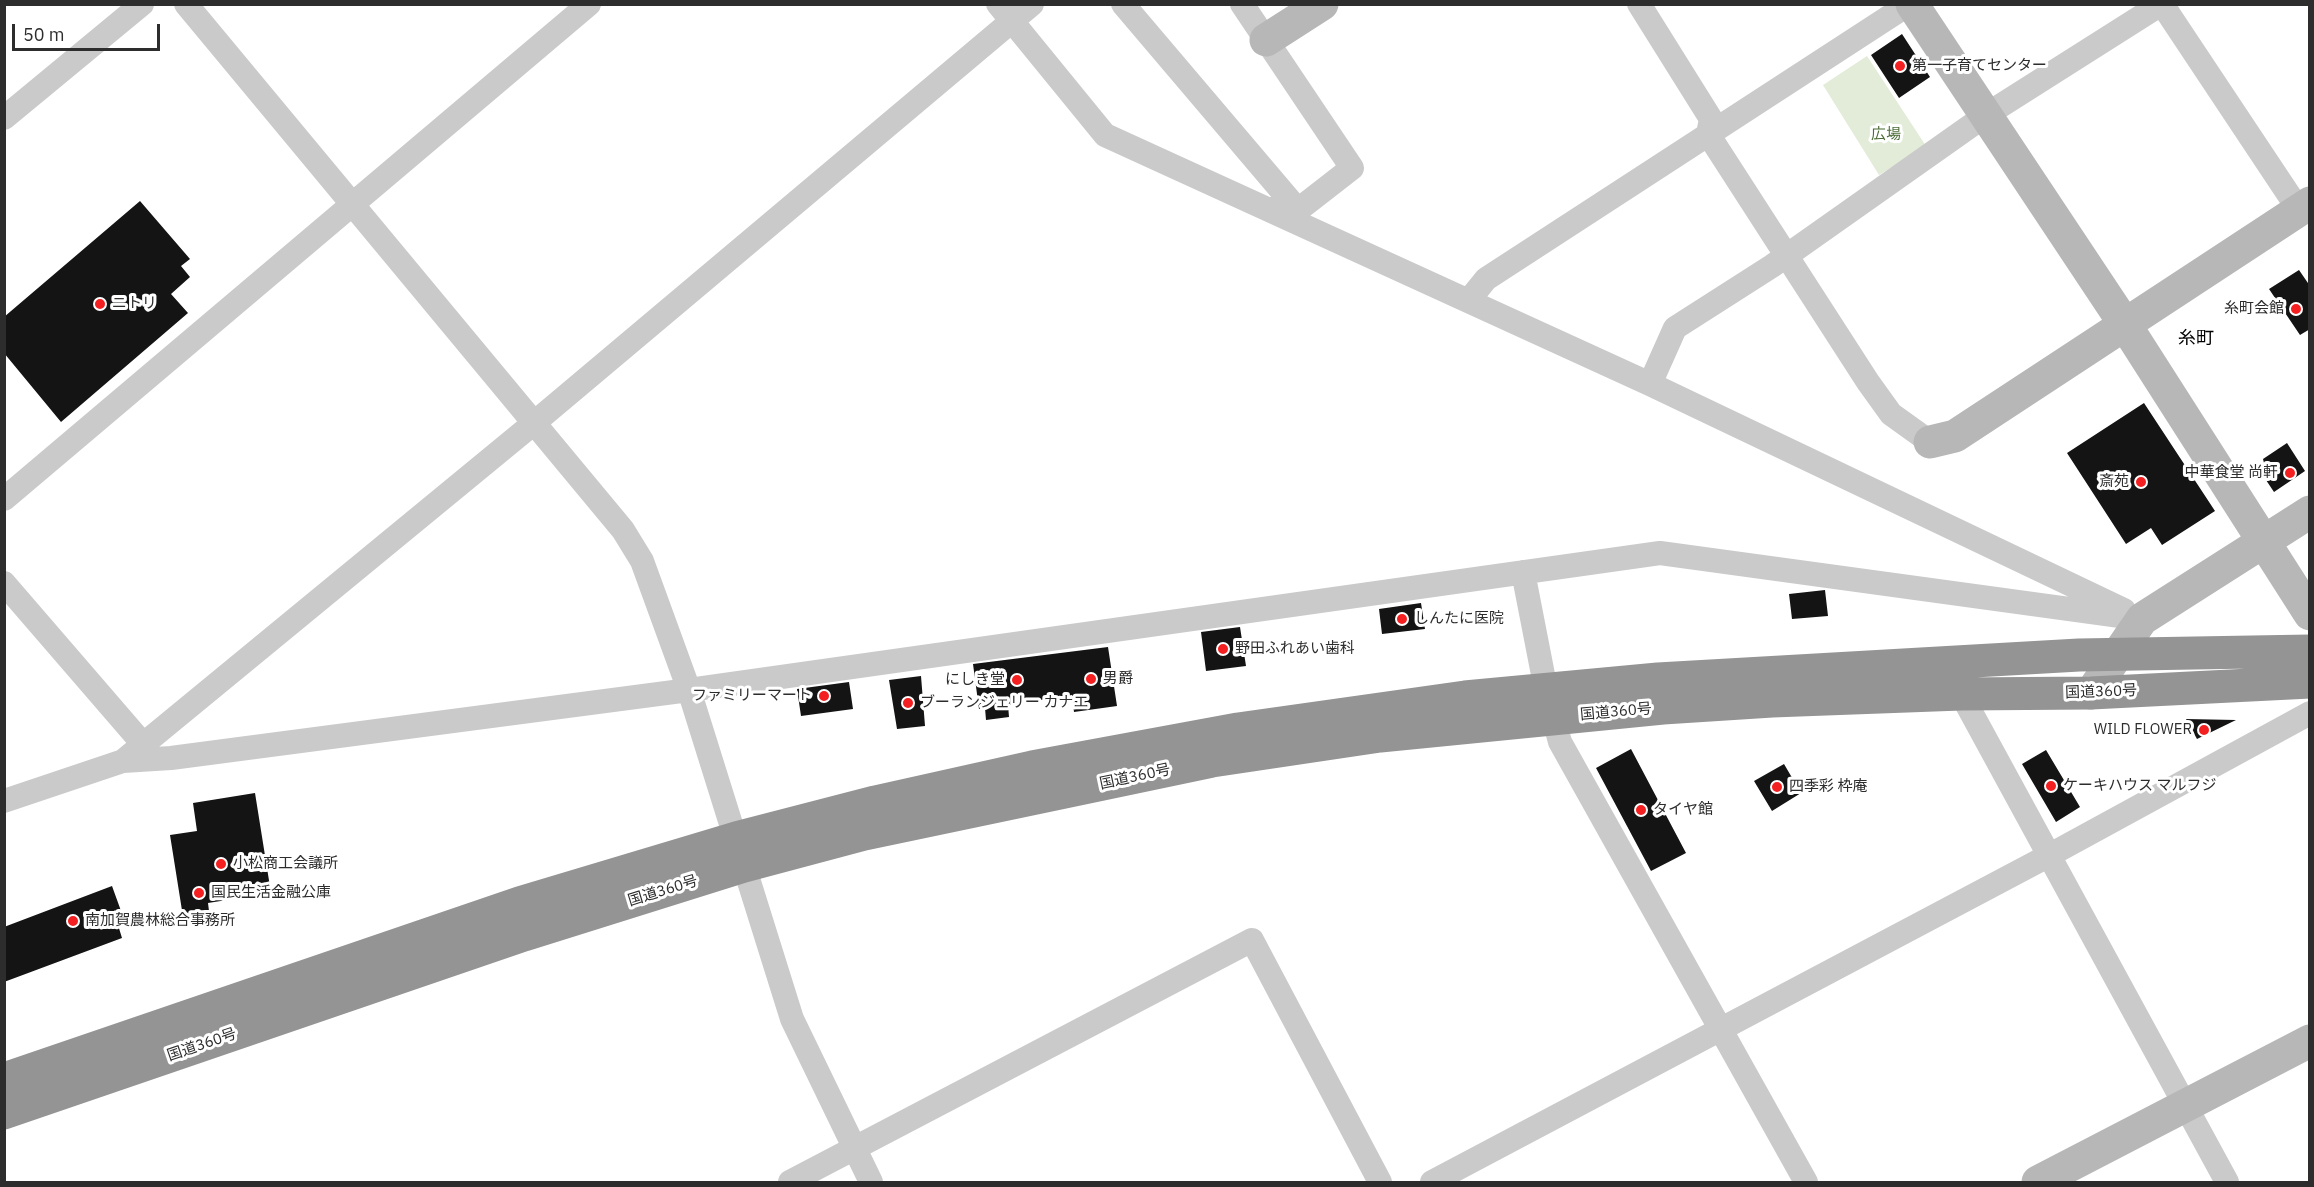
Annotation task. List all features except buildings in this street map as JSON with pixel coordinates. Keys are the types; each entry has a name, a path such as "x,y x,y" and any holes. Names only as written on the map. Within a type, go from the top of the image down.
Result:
{"highway":[{"name":"国道360号","path":"1549,704 1658,679 2119,654 2310,651"},
{"name":"国道360号","path":"4,1113 513,939 875,802 1032,767 1238,729 1465,697 1549,704 1772,701 1961,694 2091,693 2310,682"},
{"name":"国道360号","path":"4,1079 519,903 740,852"}],"street":[{"path":"4,118 142,4"},
{"path":"186,4 623,530 642,561 688,690 792,1019 871,1182"},
{"path":"4,499 589,4"},
{"path":"123,761 534,423 1005,13 1032,4"},
{"path":"1123,4 1298,210"},
{"path":"1242,4 1352,168 1298,210 1263,209"},
{"path":"1266,40 1322,4"},
{"path":"1639,4 1711,119 1708,134 1786,256 1891,414 1930,442 1955,436 2304,206 2162,4 1986,115 1786,256 1675,328 1650,384"},
{"path":"1469,300 1486,279 1907,5 1986,115 2124,323 2310,614"},
{"path":"1005,13 1105,135 1650,384 2142,619"},
{"path":"2091,693 2142,619 2310,512"},
{"path":"4,801 123,761 171,758 688,690 1660,553 2142,619"},
{"path":"1523,572 1549,704 1560,742 1806,1182"},
{"path":"4,583 143,744"},
{"path":"1944,663 2227,1182"},
{"path":"1432,1182 2048,856 2310,713"},
{"path":"790,1182 1252,940 1380,1182"},
{"path":"2038,1182 2184,1104 2310,1041"}],"green space":[{"name":"広場","path":"1867,56 1926,146 1879,175 1823,85"}],"place":[{"name":"第一子育てセンター","path":"1900,66"},
{"name":"ニトリ","path":"100,304"},
{"name":"糸町会館","path":"2296,309"},
{"name":"中華食堂 尚軒","path":"2290,473"},
{"name":"斎苑","path":"2141,482"},
{"name":"しんたに医院","path":"1402,619"},
{"name":"野田ふれあい歯科","path":"1223,649"},
{"name":"男爵","path":"1091,679"},
{"name":"にしき堂","path":"1017,680"},
{"name":"ファミリーマート","path":"824,696"},
{"name":"ブーランジェリー カナエ","path":"908,703"},
{"name":"WILD FLOWER","path":"2204,730"},
{"name":"ケーキハウス マルフジ","path":"2051,786"},
{"name":"四季彩 枠庵","path":"1777,787"},
{"name":"タイヤ館","path":"1641,810"},
{"name":"小松商工会議所","path":"221,864"},
{"name":"国民生活金融公庫","path":"199,893"},
{"name":"南加賀農林総合事務所","path":"73,921"}],"district":[{"name":"糸町","path":"2196,339"}]}
